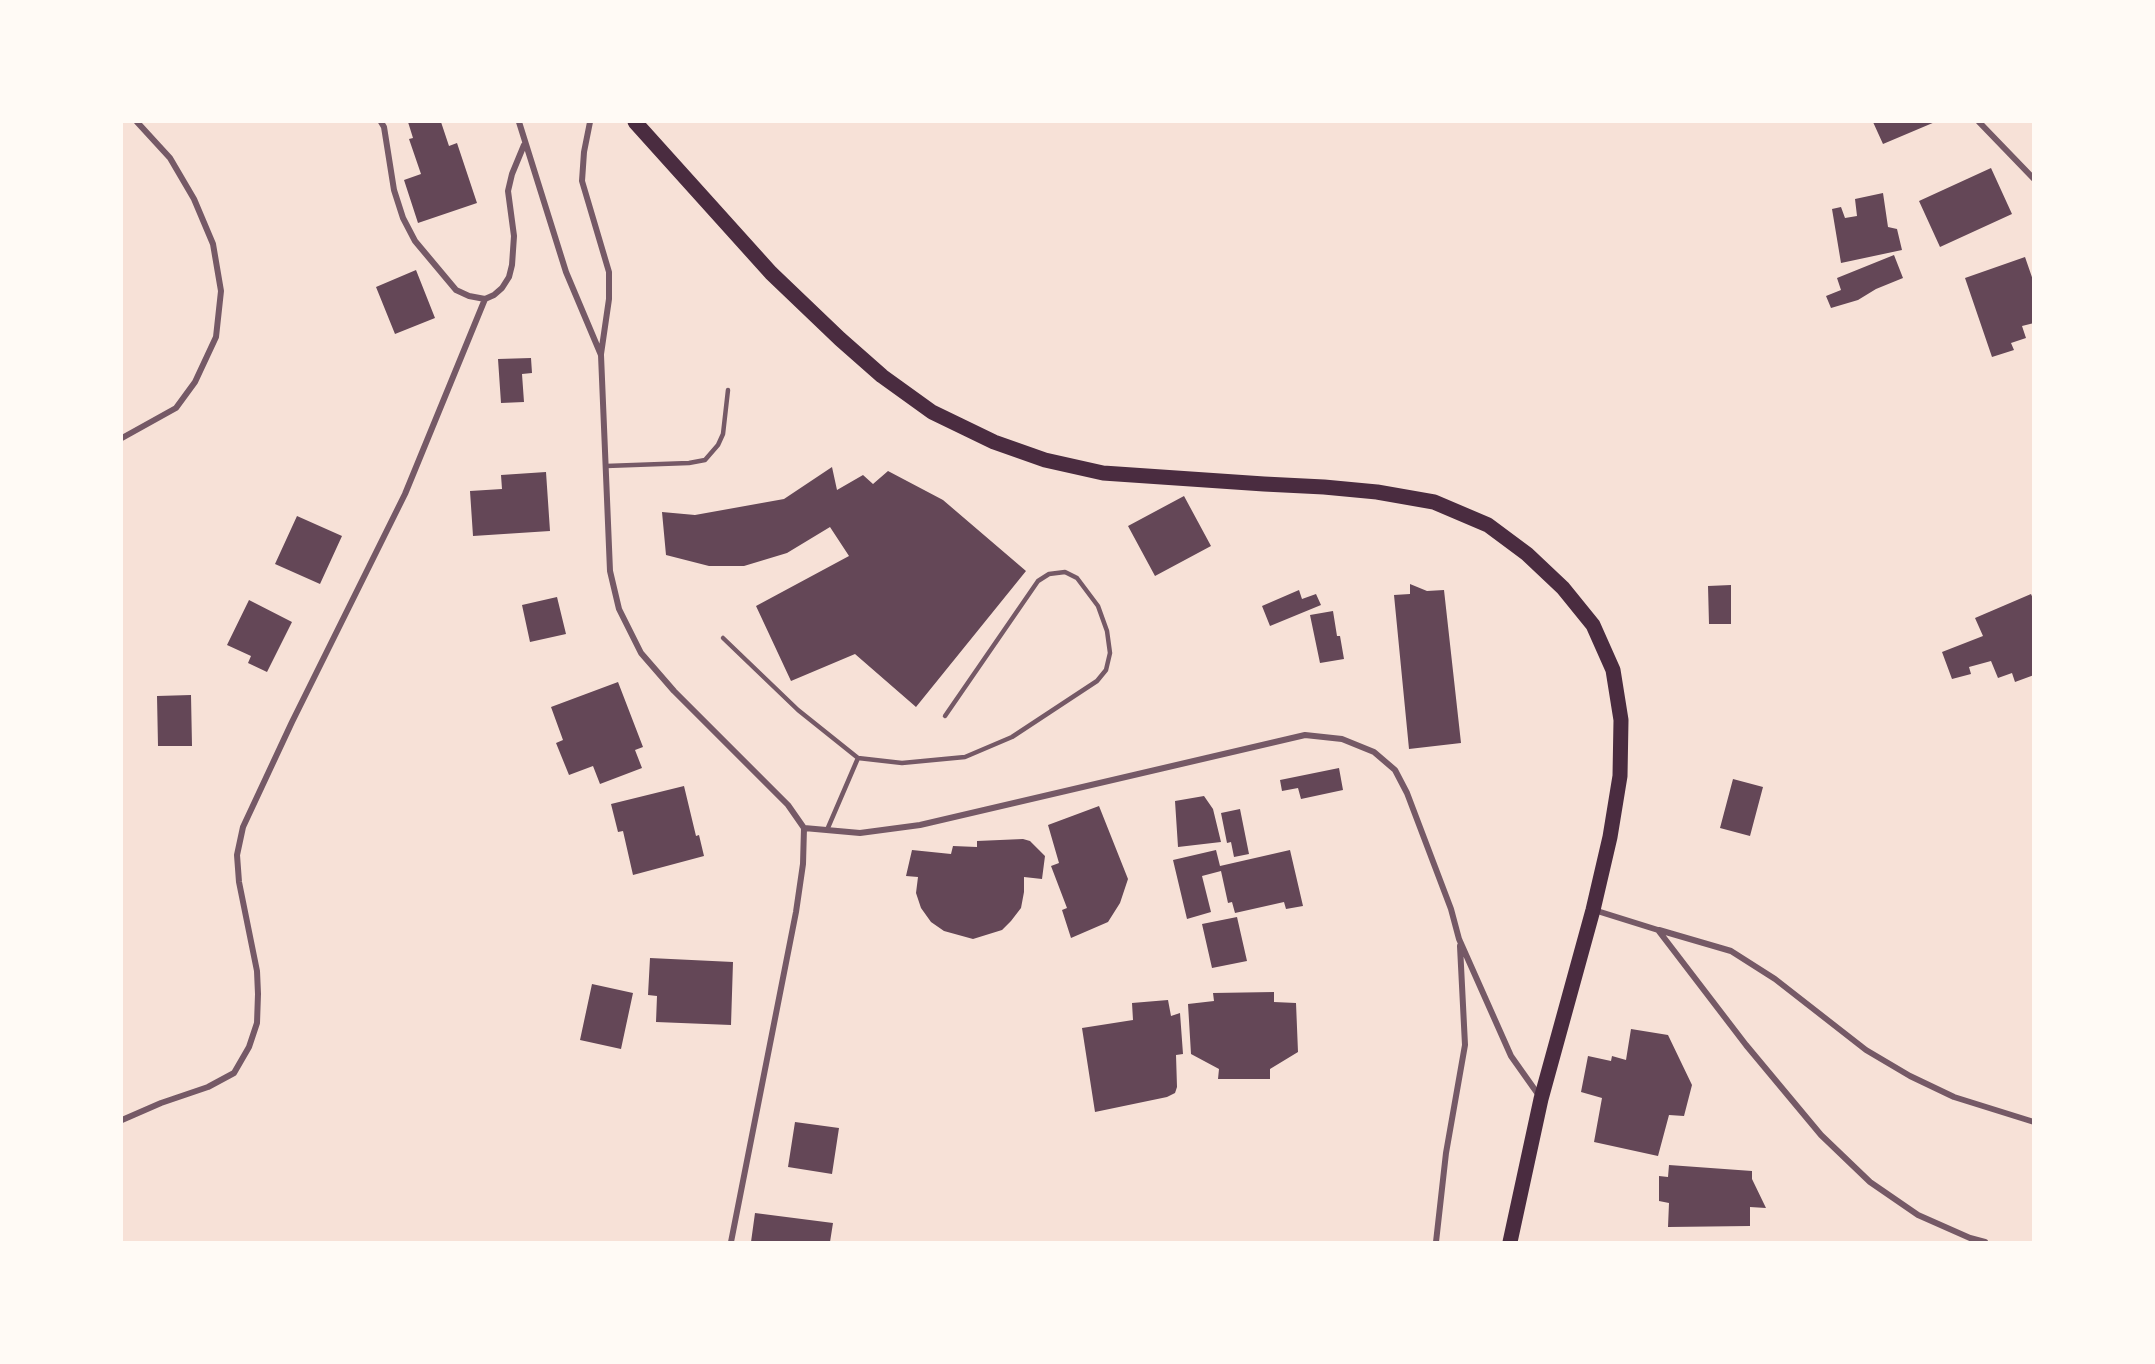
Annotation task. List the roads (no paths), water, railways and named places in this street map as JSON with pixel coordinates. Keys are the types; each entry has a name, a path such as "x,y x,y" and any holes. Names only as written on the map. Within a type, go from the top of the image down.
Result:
{"main road":[{"path":"635,122 771,273 882,376 932,412 994,442 1045,460 1103,473 1324,487 1377,492 1434,502 1488,525 1527,554 1563,588 1593,625 1613,670 1621,720 1620,776 1610,837 1593,910 1541,1099 1510,1242"}],"street":[{"path":"122,438 176,408 195,382 216,337 221,291 213,244 194,199 170,158 137,122"},
{"path":"381,122 384,127 394,190 403,218 415,242 456,290 484,299 494,295 502,288 509,277 514,236 508,191 512,174 525,144"},
{"path":"519,122 566,272 601,355"},
{"path":"590,122 584,152 582,181 609,272 609,299 601,355 610,571 619,609 641,653 674,692 788,805 804,828 803,864 796,912 731,1242"},
{"path":"1979,122 2034,179"},
{"path":"122,1120 161,1103 208,1087 234,1073 249,1047 257,1023 258,994 257,971 239,882 237,855 243,827 292,722 405,494 484,299"},
{"path":"804,828 860,833 920,825 1305,735 1342,739 1374,752 1395,770 1407,793 1460,939 1510,1056 1541,1099"},
{"path":"1593,910 1731,951 1775,979 1866,1050 1910,1076 1954,1097 2034,1122"},
{"path":"1658,930 1746,1045 1821,1135 1870,1182 1918,1215 1970,1238 1985,1242"},
{"path":"1436,1242 1446,1153 1465,1045 1460,939"}],"lane":[{"path":"606,466 689,463 705,460 718,445 723,434 728,390"},
{"path":"723,638 798,710 858,758 902,763 964,757 1012,737 1097,681 1106,670 1110,653 1107,631 1098,606 1077,578 1065,572 1049,574 1038,581 945,716"},
{"path":"827,830 858,758"}]}
